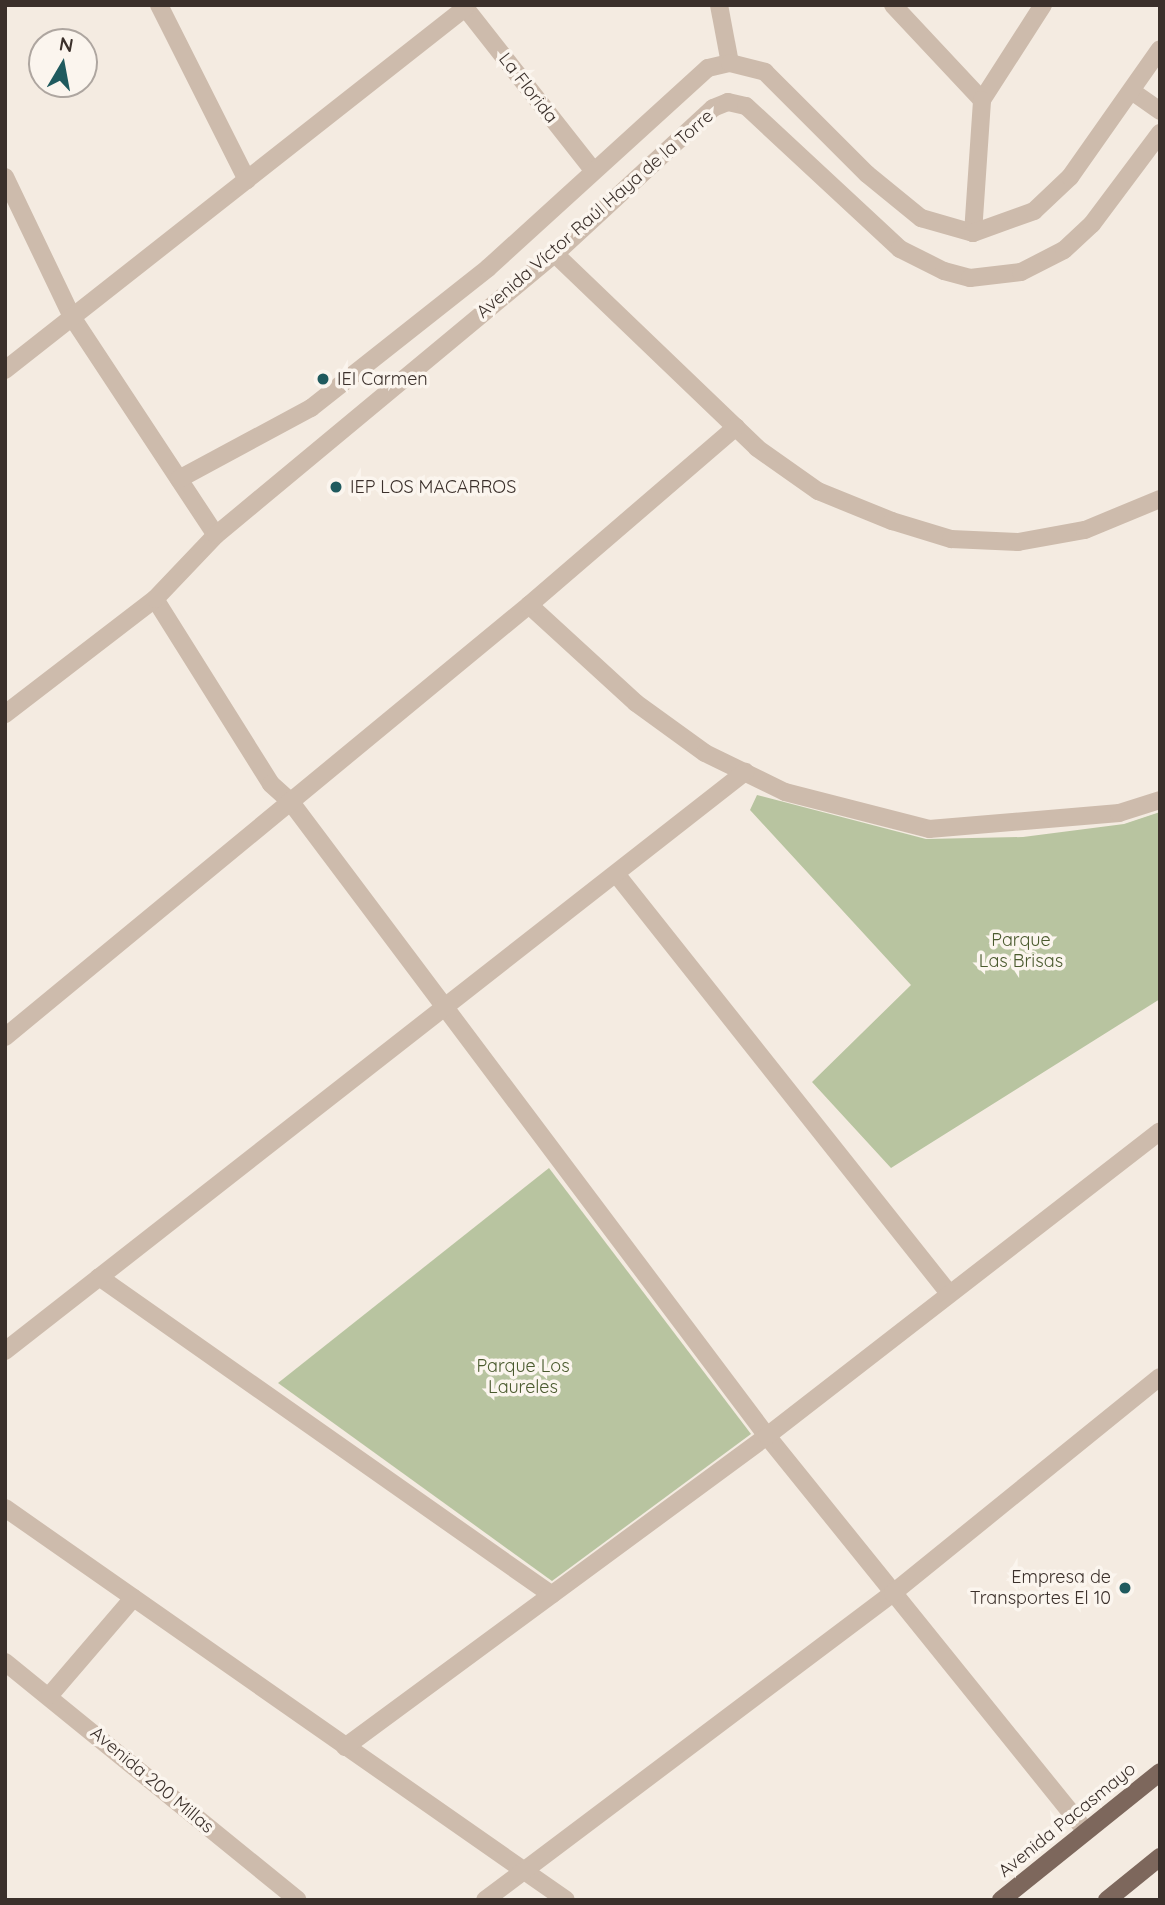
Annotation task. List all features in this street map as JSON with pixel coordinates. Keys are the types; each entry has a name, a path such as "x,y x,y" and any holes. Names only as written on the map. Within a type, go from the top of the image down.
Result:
{"main road":[{"name":"Avenida Pacasmayo","path":"1001,1900 1084,1830 1160,1772"},
{"path":"1108,1900 1160,1857"}],"street":[{"path":"159,5 247,180"},
{"path":"719,5 730,63 765,72 867,174 921,218 973,233 1034,211 1070,177 1133,92 1160,49"},
{"path":"893,5 982,100"},
{"path":"973,233 982,100 1044,5"},
{"path":"5,370 464,7"},
{"name":"La Florida","path":"464,7 593,170"},
{"name":"Avenida Víctor Raúl Haya de la Torre","path":"178,479 311,408 488,268 708,68 730,63"},
{"path":"1133,92 1160,111"},
{"name":"Avenida Víctor Raúl Haya de la Torre","path":"5,714 155,599 216,535 555,254 713,108 728,102 746,106 900,249 944,271 970,278 1021,272 1064,250 1092,224 1160,133"},
{"path":"5,177 72,317 216,535"},
{"path":"555,254 736,427 818,491 951,539 1018,541 1085,530 1160,499"},
{"path":"5,1037 529,605 736,427"},
{"path":"155,599 271,784 290,801 767,1436 1084,1830"},
{"path":"529,605 636,703 705,753 785,792 929,829 1107,814 1160,800"},
{"path":"5,1351 617,875 745,772"},
{"path":"617,875 948,1292"},
{"path":"345,1747 767,1436 948,1292 1160,1131"},
{"path":"99,1278 552,1595"},
{"path":"485,1900 893,1593 1160,1377"},
{"path":"5,1508 566,1900"},
{"path":"50,1695 133,1598"},
{"name":"Avenida 200 Millas","path":"5,1662 50,1695 298,1900"}],"green space":[{"name":"Parque Las Brisas","path":"757,795 926,839 1023,837 1124,824 1160,812 1160,999 891,1168 812,1082 911,985 750,810"},
{"name":"Parque Los Laureles","path":"549,1168 751,1434 552,1581 278,1383"}],"place":[{"name":"IEI Carmen","path":"323,379"},
{"name":"IEP LOS MACARROS","path":"336,487"},
{"name":"Empresa de Transportes El 10","path":"1125,1588"}]}
